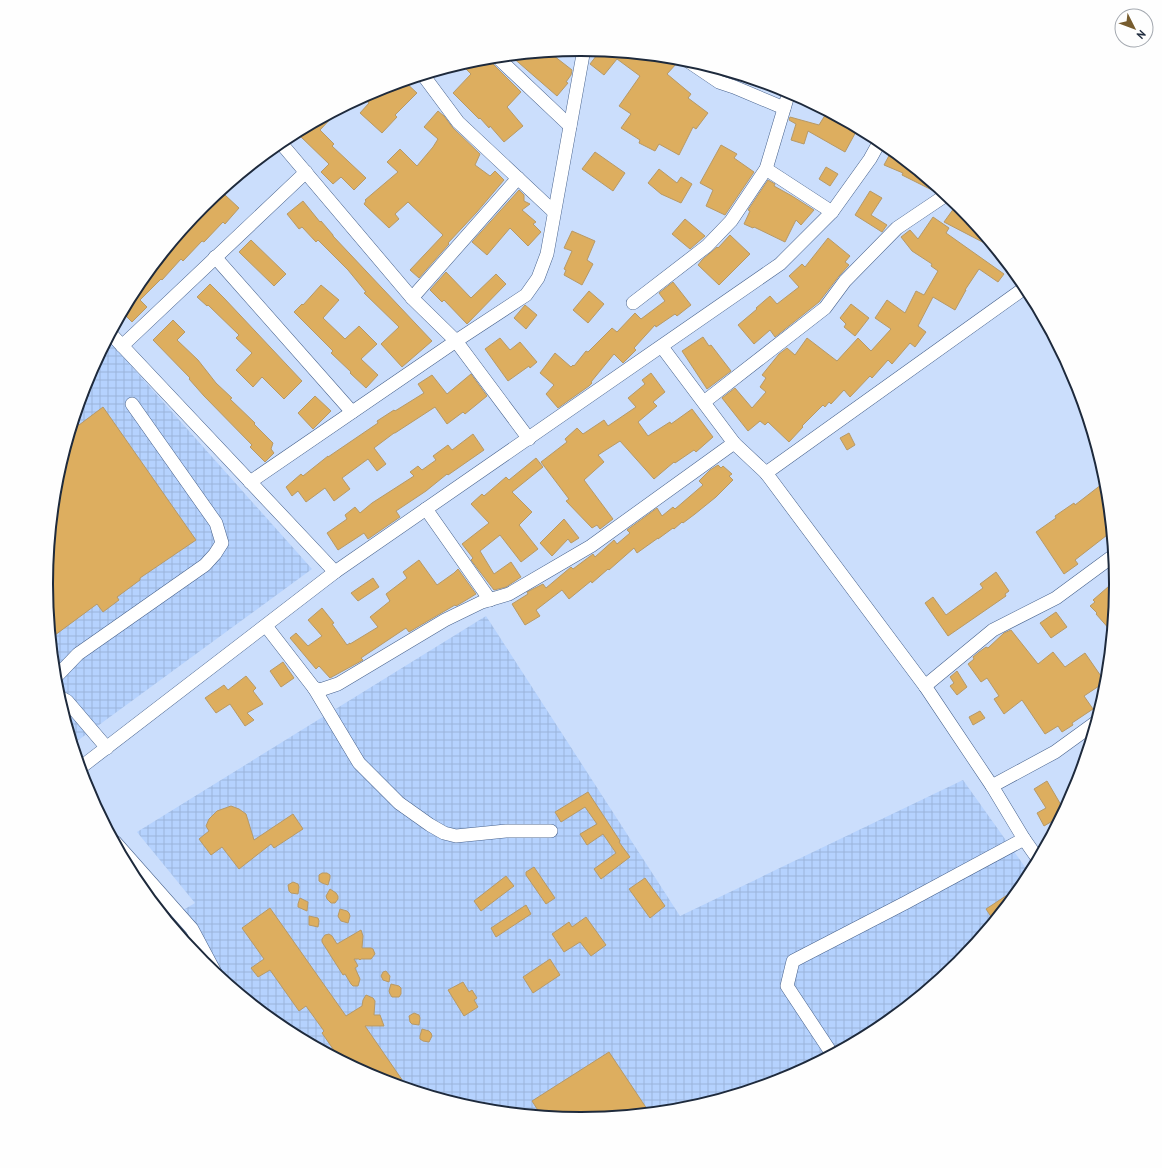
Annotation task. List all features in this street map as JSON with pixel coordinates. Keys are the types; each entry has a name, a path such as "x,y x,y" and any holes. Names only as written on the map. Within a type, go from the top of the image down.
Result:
{"street":[{"path":"250,482 526,295 538,278 547,254 583,56"},
{"path":"503,62 570,126"},
{"path":"701,70 719,82 784,108"},
{"path":"426,79 458,122 554,212"},
{"path":"633,303 707,246 732,221 766,169 787,98"},
{"path":"285,147 412,298 456,341 529,439"},
{"path":"85,764 335,572 780,264 832,212 870,159 877,147"},
{"path":"766,169 832,212"},
{"path":"122,346 306,172"},
{"path":"412,298 518,178"},
{"path":"704,402 824,308 845,281 897,228 941,198"},
{"path":"215,257 352,412"},
{"path":"766,473 1021,292"},
{"path":"114,337 335,572"},
{"path":"662,347 734,443 766,473 925,686 992,786 1034,854"},
{"path":"61,672 78,654 205,565 222,543 216,523 132,404"},
{"path":"314,688 320,690 338,684 445,620 482,602 509,594 591,546 734,443"},
{"path":"426,509 490,600"},
{"path":"925,686 993,630 1056,598 1108,559"},
{"path":"266,626 314,688 359,763 398,803 430,826 444,833 456,836 506,831 551,830"},
{"path":"66,700 107,748"},
{"path":"992,786 1055,752 1089,727"},
{"path":"829,1050 787,986 793,961 1024,839"},
{"path":"133,862 192,929 206,954"}],"shaded area":[{"path":"111,343 312,569 77,741 63,687 58,653 54,619 54,549 63,481 71,447 93,382"},
{"path":"486,616 680,916 963,780 1026,868 1000,905 978,932 929,981 874,1023 815,1058 751,1084 684,1102 616,1111 546,1111 478,1102 411,1084 347,1058 288,1023 233,981 184,932 172,917 195,903 137,832"}],"building":[{"path":"596,56 616,57 675,65 667,74 691,94 688,98 708,113 696,129 693,127 679,155 659,144 655,151 639,143 640,140 621,128 631,114 619,106 640,76 617,59 604,75 590,64"},
{"path":"555,57 572,70 571,75 566,82 568,83 557,96 516,61"},
{"path":"493,64 521,92 507,107 523,126 504,142 490,126 489,128 453,93 471,74 466,69"},
{"path":"408,85 417,93 395,115 397,117 382,133 360,113 369,103 367,101"},
{"path":"438,111 480,154 475,165 490,176 495,171 504,180 419,278 410,270 443,235 408,202 395,214 399,219 389,228 364,204 366,201 365,200 398,172 387,162 400,149 417,166 433,147 438,139 424,127"},
{"path":"825,116 855,133 845,152 808,131 804,144 791,140 796,124 789,120 790,117 819,125"},
{"path":"329,120 320,130 334,144 332,146 366,178 354,190 341,177 333,184 321,172 329,164 301,137"},
{"path":"721,145 737,154 734,158 754,172 725,215 706,206 713,190 700,183"},
{"path":"595,152 625,173 613,191 582,169"},
{"path":"889,156 932,190 902,175 903,173 884,165"},
{"path":"826,167 838,174 830,186 819,179"},
{"path":"659,169 677,183 681,177 692,184 681,203 661,194 648,183"},
{"path":"768,180 775,184 774,186 814,210 801,225 796,220 785,242 754,227 753,228 744,224 750,211 748,210"},
{"path":"519,190 524,195 524,201 530,204 522,210 536,222 533,224 541,232 528,246 510,228 487,255 472,242"},
{"path":"870,191 882,198 871,215 887,225 882,232 855,215"},
{"path":"225,195 239,208 225,224 223,222 183,261 181,259 162,280 161,279 140,300 147,307 132,322 126,316 162,263 184,236"},
{"path":"303,201 320,222 321,221 333,236 432,341 402,367 381,344 399,327 364,293 366,292 348,270 318,240 316,242 302,227 299,229 287,214"},
{"path":"953,210 983,242 944,222"},
{"path":"933,217 949,228 946,233 1004,274 998,282 979,269 965,290 955,310 933,297 918,326 926,332 915,347 910,343 892,364 888,360 872,378 870,376 850,397 844,390 831,404 829,402 825,407 823,405 802,426 803,427 789,442 768,422 765,425 760,421 748,431 722,398 735,388 752,408 766,392 760,387 766,378 762,375 779,354 787,348 795,355 807,338 837,361 858,338 871,351 891,329 875,318 887,300 905,313 916,291 924,295 938,271 931,266 932,264 912,251 901,237 910,230 918,239"},
{"path":"685,219 705,236 690,249 672,234"},
{"path":"572,231 595,241 587,260 593,264 582,285 564,275 566,270 564,269 572,251 564,248"},
{"path":"730,235 750,254 719,285 698,265 717,247 718,248"},
{"path":"828,238 850,256 845,262 849,265 819,302 775,337 770,330 754,344 738,325 770,296 777,304 799,287 789,276 802,264 805,267"},
{"path":"251,240 286,274 274,286 239,252"},
{"path":"446,272 471,298 496,274 506,284 467,324 444,300 442,302 430,290"},
{"path":"673,282 691,305 677,316 675,314 656,327 655,325 634,348 636,350 623,363 614,354 589,386 558,408 546,394 554,385 540,373 555,353 571,367 573,365 574,366 586,351 588,352 612,328 617,332 635,313 641,319 665,301 659,293"},
{"path":"210,284 302,381 284,399 262,377 253,387 236,370 252,353 236,338 239,335 208,305 207,306 197,297"},
{"path":"321,285 339,300 323,318 345,339 359,326 377,344 361,359 378,375 366,388 331,353 333,351 294,312 302,304 303,305"},
{"path":"589,291 604,304 588,323 573,310"},
{"path":"851,304 869,318 855,336 844,327 846,324 840,318"},
{"path":"525,305 537,315 526,329 514,318"},
{"path":"173,320 185,332 177,340 198,360 216,383 232,398 230,399 273,443 271,449 274,453 265,462 250,447 252,445 204,396 189,379 190,378 153,340"},
{"path":"703,337 731,371 707,389 682,351"},
{"path":"500,338 510,350 520,342 537,362 508,381 485,349"},
{"path":"651,373 665,392 653,402 657,406 638,422 648,436 670,422 671,424 692,409 713,437 696,452 694,450 675,463 674,462 654,479 620,441 598,455 604,462 584,480 613,519 600,529 597,525 592,528 566,501 569,499 541,462 567,442 565,439 577,428 583,434 604,420 608,426 636,407 628,398 645,384 642,380"},
{"path":"471,374 487,396 465,414 463,412 447,424 435,407 394,433 374,448 386,464 377,471 368,459 342,478 350,489 334,501 325,488 306,502 298,491 292,496 286,487 301,474 303,476 328,456 378,423 377,421 424,393 418,384 432,375 447,394"},
{"path":"315,396 331,411 313,429 298,413"},
{"path":"103,407 196,540 140,578 140,580 117,597 119,600 103,612 97,604 56,634 53,584 54,549 63,481 78,424 79,425"},
{"path":"849,433 855,445 847,450 840,438"},
{"path":"473,434 484,450 448,475 447,474 426,491 396,511 400,517 368,539 364,533 338,550 327,533 347,519 345,515 355,507 360,513 372,503 414,476 410,472 418,466 422,470 436,460 433,456 448,445 452,450"},
{"path":"536,458 543,467 512,492 532,512 519,525 538,549 521,562 500,535 480,551 494,574 511,562 521,577 506,587 494,590 471,560 473,558 462,544 489,523 471,504 482,494 484,496 506,477 509,480"},
{"path":"718,465 721,468 723,466 732,474 729,476 733,480 716,497 683,523 682,522 674,529 673,528 637,553 634,548 609,570 608,569 592,583 591,581 569,599 562,590 536,610 540,616 525,625 512,604 528,594 527,592 543,584 546,588 571,567 573,569 593,554 595,557 614,540 617,544 630,533 627,530 657,508 662,516 673,507 675,509 703,485 699,481 710,470"},
{"path":"1100,486 1106,536 1075,560 1078,564 1064,574 1036,532 1056,518 1055,516 1074,503 1075,505"},
{"path":"564,519 579,538 571,543 568,539 552,556 540,543"},
{"path":"419,560 437,585 458,569 476,594 409,632 406,628 361,658 363,660 330,678 319,666 316,669 290,638 296,633 308,646 322,636 308,620 322,608 334,623 332,624 347,645 350,644 378,627 370,617 390,601 386,594 407,578 403,572"},
{"path":"996,572 1009,591 1005,594 1006,596 948,636 925,603 933,597 946,615 983,588 980,584"},
{"path":"373,578 379,587 358,601 351,593"},
{"path":"1109,586 1107,627 1090,606 1095,602 1093,600"},
{"path":"1056,612 1067,627 1051,638 1040,623"},
{"path":"1011,630 1038,664 1053,652 1065,667 1085,653 1101,676 1099,686 1084,696 1093,709 1072,723 1073,725 1062,732 1058,726 1045,734 1022,700 1004,714 994,699 999,696 987,678 981,682 968,664 974,659 973,657 986,647 988,648 1004,633"},
{"path":"283,662 294,678 281,687 270,671"},
{"path":"957,671 967,687 957,695 950,686 954,683 950,677"},
{"path":"246,676 256,688 253,691 263,704 247,713 254,720 245,726 230,704 216,713 205,698 224,685 228,690"},
{"path":"980,711 985,718 973,725 969,717"},
{"path":"1047,781 1061,805 1054,820 1044,826 1037,813 1046,808 1034,789"},
{"path":"588,792 630,857 601,879 594,869 616,853 603,834 587,845 580,834 597,824 585,807 561,822 555,812"},
{"path":"231,806 246,814 254,840 293,814 303,829 274,848 271,844 239,869 222,847 211,855 199,839 209,831 206,826 209,819 217,811"},
{"path":"534,867 555,898 546,904 526,875 526,872"},
{"path":"322,873 327,873 330,875 328,885 319,881 319,875"},
{"path":"506,876 514,886 481,911 474,901"},
{"path":"645,878 665,906 650,918 629,889"},
{"path":"293,882 298,884 298,894 291,893 289,891 288,885"},
{"path":"330,889 338,896 335,903 331,903 327,899 326,896"},
{"path":"1007,895 991,916 986,909"},
{"path":"300,898 308,902 307,911 298,907"},
{"path":"526,905 531,914 496,937 491,928"},
{"path":"270,908 346,1016 362,1006 366,995 373,998 375,1001 374,1015 380,1015 384,1026 365,1026 403,1081 347,1058 334,1051 322,1033 324,1031 306,1006 299,1011 270,970 258,977 251,968 264,959 242,928"},
{"path":"340,909 349,913 350,916 348,923 341,921 339,918 338,916"},
{"path":"309,916 318,918 318,927 309,925"},
{"path":"586,917 606,945 591,956 580,942 564,952 552,934 569,922 572,927"},
{"path":"361,930 363,936 362,948 371,948 375,954 371,959 354,959 358,966 355,968 360,979 358,986 353,986 345,974 343,975 322,942 322,939 325,935 329,934 337,944"},
{"path":"550,959 560,975 533,993 523,977"},
{"path":"386,971 390,976 389,982 383,980 381,976 383,972"},
{"path":"463,982 469,992 472,990 477,998 474,1000 478,1007 464,1016 448,990"},
{"path":"391,984 401,988 401,994 399,997 392,997 390,994 389,991"},
{"path":"414,1013 419,1015 419,1025 412,1024 410,1022 409,1016"},
{"path":"422,1029 431,1033 432,1036 429,1042 420,1039"},
{"path":"609,1052 646,1107 616,1111 546,1111 538,1110 532,1101"}]}
